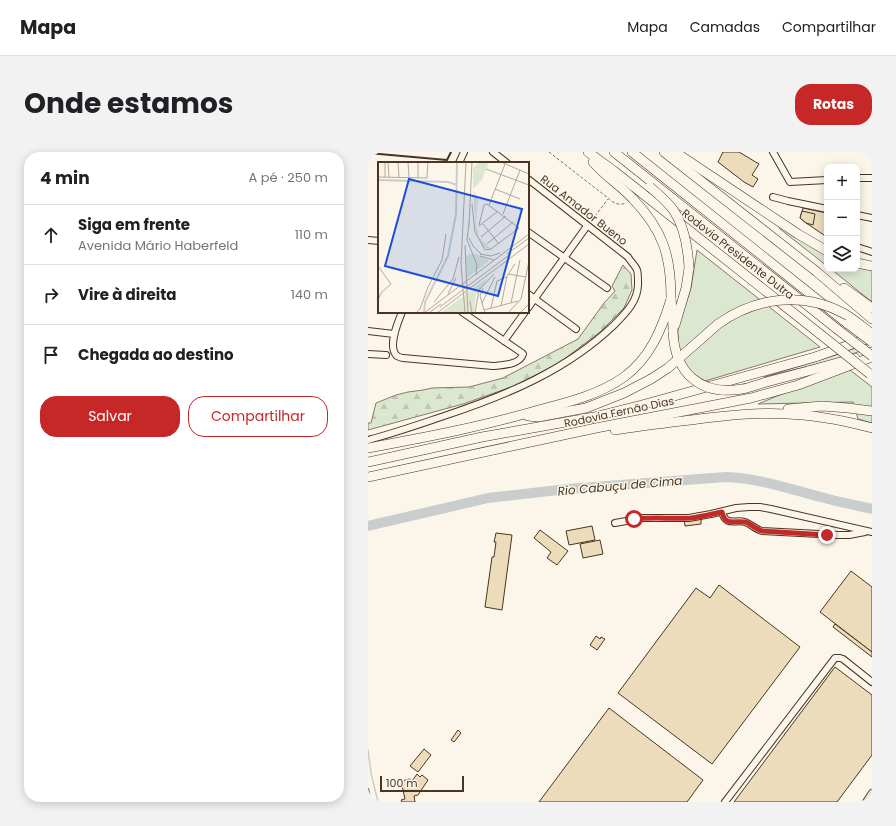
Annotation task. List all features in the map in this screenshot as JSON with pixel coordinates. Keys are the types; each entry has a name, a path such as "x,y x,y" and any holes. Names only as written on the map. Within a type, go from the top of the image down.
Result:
{"highway":[{"path":"587,152 595,164 634,200 655,226 665,247 672,286 673,340 676,355 684,370 694,380 711,388 727,390 742,389 808,371 872,356"},
{"name":"Rodovia Presidente Dutra","path":"587,152 614,171 871,375"},
{"path":"605,152 663,199 677,216 682,228 688,254 688,281 673,332"},
{"name":"Rodovia Presidente Dutra","path":"614,152 837,330 872,356"},
{"name":"Rodovia Presidente Dutra","path":"632,152 872,342"},
{"path":"664,152 870,314"},
{"path":"675,152 798,234 824,249"},
{"path":"860,263 872,266"},
{"path":"368,448 480,426 570,401 606,388 624,377 651,347 659,335 672,299"},
{"path":"523,415 538,417 586,408 624,393 668,368 725,319 742,310 759,304 798,300 827,306 854,320 872,335"},
{"path":"815,357 825,350 872,330"},
{"name":"Rodovia Fernão Dias","path":"368,462 482,437 602,415 650,403 815,357 872,335"},
{"name":"Rodovia Fernão Dias","path":"368,477 596,428 751,398 798,385 872,356"},
{"path":"722,416 738,411 822,406 872,411"},
{"path":"572,434 722,416 755,414 802,414 845,421 872,428"}],"street":[{"path":"459,162 464,152"},
{"path":"493,152 506,162"},
{"path":"773,152 790,182 824,180"},
{"path":"860,178 872,178"},
{"name":"Rua Amador Bueno","path":"368,440 421,424 498,397 545,375 574,357 605,334 631,306 639,288 636,270 628,257 529,180"},
{"path":"773,197 824,208"},
{"path":"860,216 872,218"},
{"path":"529,307 587,226"},
{"path":"529,233 607,288"},
{"path":"368,240 378,241"},
{"path":"860,248 872,252"},
{"path":"529,295 576,329"},
{"path":"402,313 394,334 393,345 394,351 398,356 403,358 493,366 510,364 519,360 523,356 522,353 463,313"},
{"path":"504,341 524,313"},
{"path":"368,331 394,334"},
{"path":"368,354 386,355"},
{"path":"615,523 643,518 689,518 749,506 760,507 870,532"},
{"path":"722,512 724,517 730,522 746,522 755,529 762,531 838,535 870,532"},
{"path":"725,802 835,658 843,659 872,682"},
{"path":"866,802 872,793"}],"path":[{"path":"548,152 612,202 623,204 634,200"},
{"path":"587,226 608,198"}],"green space":[{"path":"779,227 781,227 824,254 824,264"},
{"path":"697,250 820,347 705,381 688,370 678,346 678,328 691,288"},
{"path":"623,265 631,274 632,290 624,308 600,332 559,363 514,386 463,404 368,430 368,423 371,423 376,403 408,392 432,388 469,387 503,378 578,339 604,303 615,291 612,286"},
{"path":"860,267 872,270 872,302 835,272 860,272"},
{"path":"872,342 872,347 838,359 764,377 836,355"},
{"path":"850,370 872,387 872,423 858,419 853,402 758,404 777,396"}],"building":[{"path":"723,152 739,152 759,164 752,175 758,179 753,187 718,162"},
{"path":"803,208 824,212 824,235 806,223 800,218"},
{"path":"802,211 815,214 813,225 806,223 800,218"},
{"path":"701,517 701,524 685,526 684,519"},
{"path":"592,526 595,540 569,545 566,531"},
{"path":"540,530 568,551 557,565 547,558 551,552 534,538"},
{"path":"496,533 512,535 502,610 485,607 492,557 494,557 496,542 494,542"},
{"path":"600,540 603,554 583,558 580,544"},
{"path":"851,571 872,587 872,652 820,612"},
{"path":"719,585 800,647 712,764 618,693 696,588 710,598"},
{"path":"835,624 872,652 872,657 833,627"},
{"path":"596,636 600,639 601,637 605,639 597,650 590,645"},
{"path":"835,667 872,695 872,755 837,802 734,802"},
{"path":"609,708 703,780 687,802 539,802"},
{"path":"458,730 461,733 454,742 451,740"},
{"path":"424,749 431,755 418,772 410,766"},
{"path":"417,774 420,777 422,775 428,780 418,795 414,796 415,802 402,802 401,800 405,799 401,781 410,779 412,788 414,785 412,781"}],"waterway":[{"name":"Rio Cabuçu de Cima","path":"368,526 488,498 567,489 726,477 750,479 872,509"},
{"path":"368,750 371,773 378,802"}],"wall":[{"path":"368,153 447,160 451,152"},
{"path":"368,789 371,802"}],"route":[{"path":"634,519 689,518 722,512 724,517 730,522 746,522 755,529 762,531 827,535"}]}
